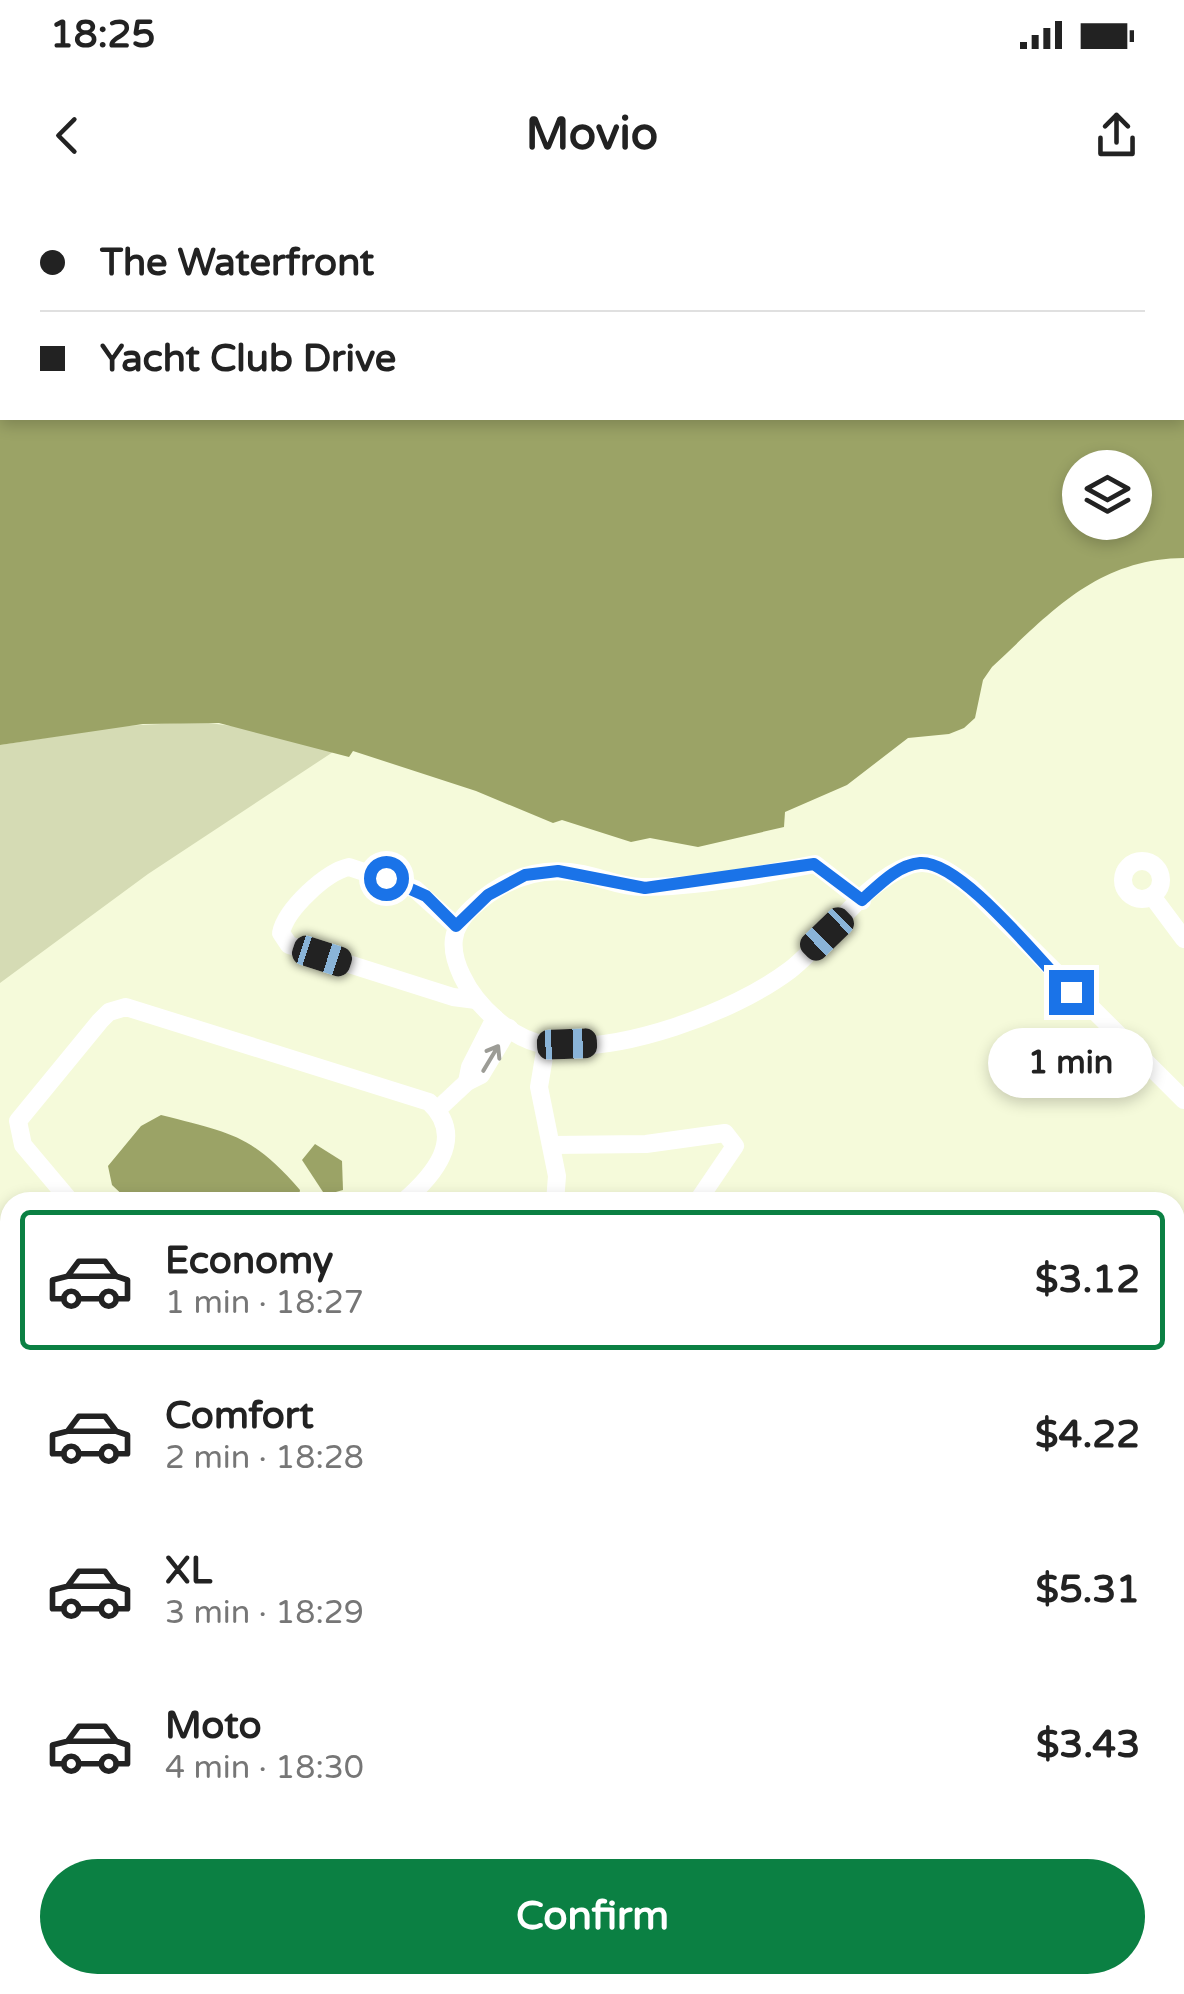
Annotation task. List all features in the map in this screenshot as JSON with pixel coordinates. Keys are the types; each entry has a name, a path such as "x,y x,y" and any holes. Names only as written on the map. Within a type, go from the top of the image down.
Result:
{"street":[{"path":"862,900 814,864 645,888 581,874 540,872 502,884 456,926 455,959 476,1000 502,1023 546,1045 628,1038 740,1001 790,969 862,900 907,866 936,864 948,870 1184,1100"},
{"path":"456,926 415,890 350,868 328,876 288,917 282,933 289,945 452,997 476,1000"},
{"path":"1152,896 1184,939"},
{"path":"62,1192 29,1155 19,1135 18,1121 100,1021 117,1008 136,1009 429,1102 443,1122 444,1158 414,1192"},
{"path":"437,1110 467,1082 481,1075 502,1023"},
{"path":"546,1045 539,1087 557,1176 556,1192"},
{"path":"552,1146 646,1144 724,1134 735,1146 704,1192"}],"shaded area":[{"path":"0,420 1184,420 1184,558 1126,568 1078,592 992,667 983,680 975,718 964,728 949,734 908,738 847,785 785,812 784,827 698,847 650,838 631,842 562,820 553,823 476,791 353,751 349,757 219,723 143,724 0,745"},
{"path":"201,722 248,728 333,752 148,874 0,983 0,745 121,726"},
{"path":"161,1115 238,1138 283,1171 300,1192 119,1192 112,1185 108,1166 141,1126"},
{"path":"315,1144 342,1161 343,1190 323,1192 302,1160"}],"route":[{"path":"386,878 426,896 456,926 502,884 540,872 581,874 645,888 814,864 862,900 907,866 936,864 970,888 1071,992"}]}
